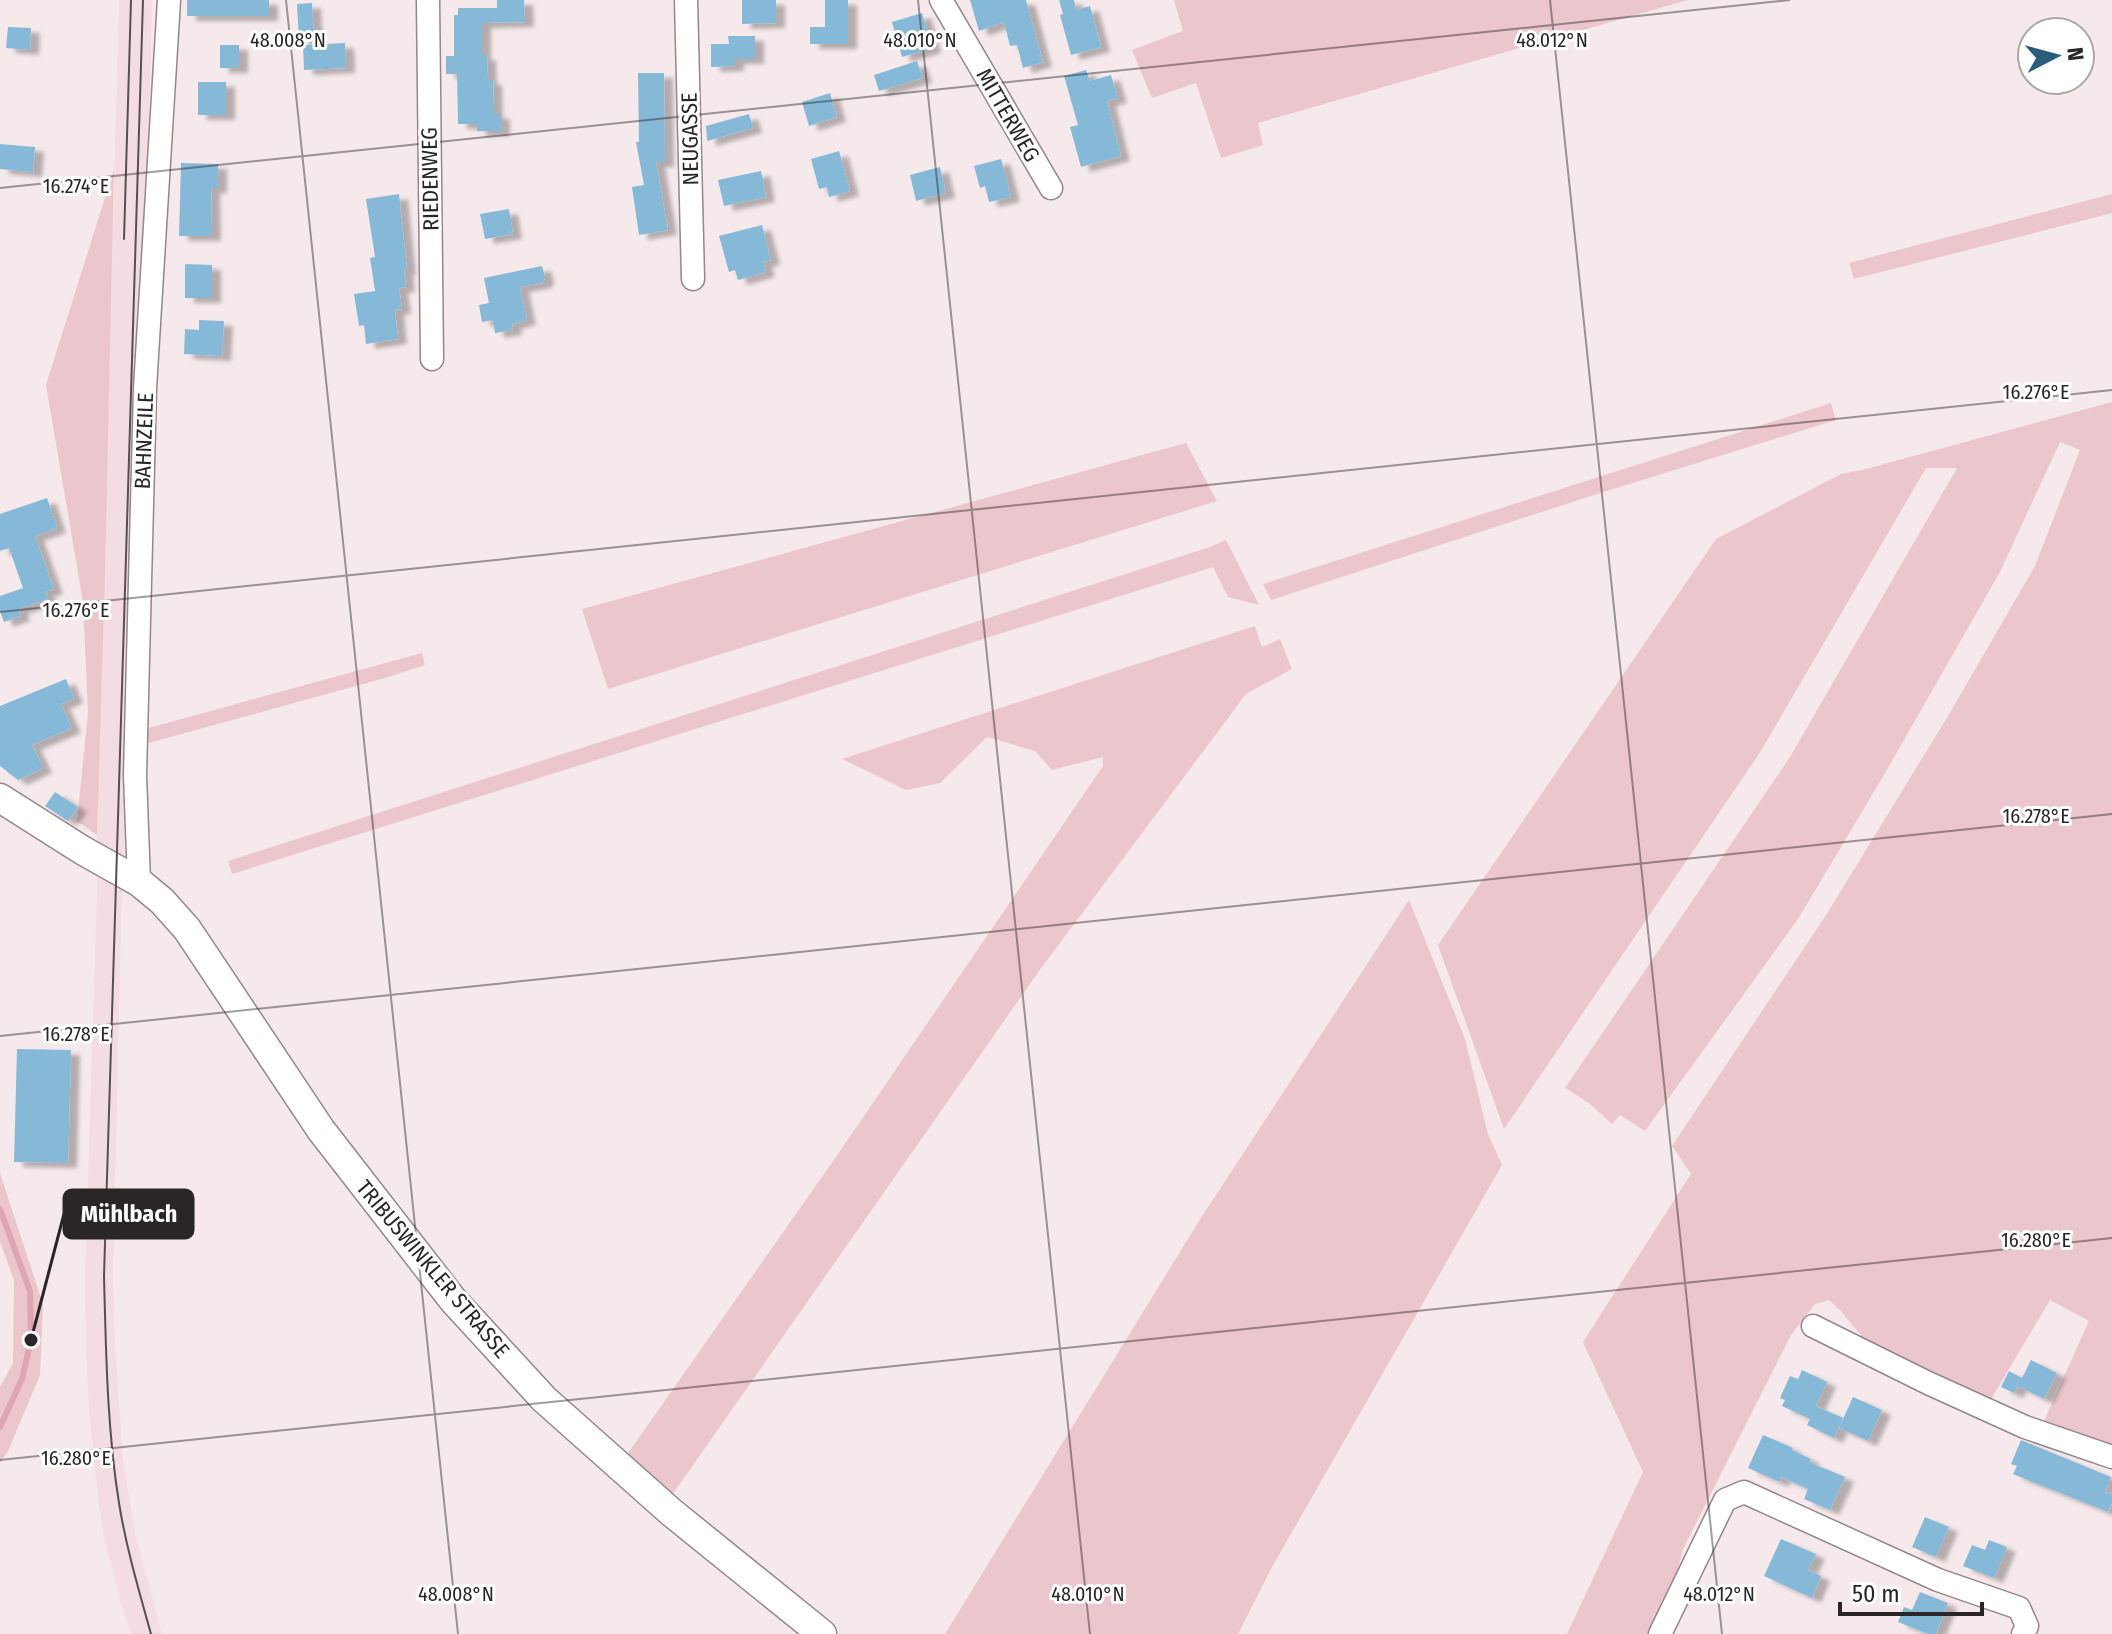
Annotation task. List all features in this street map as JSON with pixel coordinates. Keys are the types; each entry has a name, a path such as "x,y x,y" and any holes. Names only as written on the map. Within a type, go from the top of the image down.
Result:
{"street":[{"name":"BAHNZEILE","path":"139,882 135,775 145,388 169,0"},
{"name":"RIEDENWEG","path":"428,0 432,359"},
{"name":"NEUGASSE","path":"686,0 693,279"},
{"name":"MITTERWEG","path":"941,0 1051,188"},
{"name":"TRIBUSWINKLER STRASSE","path":"0,798 139,882 162,901 187,929 321,1130 453,1300 555,1409 671,1512 822,1634"},
{"path":"1813,1326 2025,1427 2112,1457"},
{"path":"1660,1634 1725,1500 1744,1492 1938,1580 2019,1608 2027,1626 2023,1634"}],"shaded area":[{"path":"119,0 152,0 121,922 113,1276 123,1459 136,1537 162,1634 131,1634 121,1604 99,1506 86,1350 85,1276"},
{"path":"1174,0 1688,0 1258,123 1263,145 1221,158 1196,83 1152,98 1132,50 1183,31"},
{"path":"114,169 97,835 77,821 88,713 83,602 46,385"},
{"path":"2112,194 2112,213 1854,279 1849,263"},
{"path":"2112,402 2112,1450 2043,1423 2089,1321 2050,1300 1987,1406 1898,1380 1840,1310 1829,1300 1815,1304 1791,1335 1683,1549 1673,1589 1652,1634 1567,1634 1643,1472 1583,1342 1691,1174 1672,1146 1828,912 1948,716 2035,566 2080,450 2060,442 2000,572 1798,919 1645,1131 1620,1115 1612,1124 1589,1103 1565,1088 1790,757 1957,468 1926,468 1759,754 1504,1129 1438,945 1716,539 1841,474"},
{"path":"1831,403 1836,420 1271,600 1263,584"},
{"path":"1186,443 1217,501 608,689 582,609"},
{"path":"1226,540 1259,605 1228,597 1213,567 232,874 228,861"},
{"path":"1255,626 1262,647 1280,639 1292,669 1246,694 1039,971 672,1495 626,1456 838,1154 1103,766 1103,757 1052,770 1035,751 987,737 940,783 906,790 842,759"},
{"path":"422,653 425,665 145,744 145,729"},
{"path":"1409,900 1465,1039 1488,1134 1502,1165 1272,1567 1238,1634 945,1634 1199,1221"},
{"path":"0,1173 43,1304 40,1375 0,1463 0,1387 13,1363 14,1280 0,1242"}],"building":[{"path":"187,0 269,0 269,16 187,16"},
{"path":"497,0 524,0 525,22 482,23 482,55 487,55 488,80 493,80 494,114 501,114 501,131 477,131 477,124 458,124 457,74 446,74 446,56 454,56 454,15 458,15 458,8 497,8"},
{"path":"742,0 776,0 776,23 742,24"},
{"path":"825,0 848,0 848,44 810,44 810,27 825,27"},
{"path":"970,0 1026,0 1043,62 1023,68 1017,45 1010,46 1004,22 979,31"},
{"path":"1059,0 1074,0 1076,10 1090,6 1101,47 1071,55"},
{"path":"312,3 314,40 299,40 297,4"},
{"path":"922,13 932,48 902,57 892,22"},
{"path":"8,27 31,28 30,50 6,48"},
{"path":"728,36 755,36 755,59 735,59 735,66 711,67 711,44 729,44"},
{"path":"345,43 346,68 304,70 303,45"},
{"path":"220,45 239,45 239,68 220,68"},
{"path":"917,61 923,78 879,91 874,75"},
{"path":"1086,70 1090,81 1111,75 1118,98 1107,101 1121,156 1081,167 1070,127 1078,125 1064,76"},
{"path":"638,73 664,73 665,162 656,162 668,230 639,235 632,187 644,185 636,142 639,142"},
{"path":"198,82 226,82 226,115 198,115"},
{"path":"830,93 837,117 809,126 802,102"},
{"path":"749,114 753,128 707,141 706,126"},
{"path":"0,144 35,147 33,172 0,169"},
{"path":"839,151 850,191 829,197 827,187 819,189 811,159"},
{"path":"1001,159 1011,197 989,202 985,186 980,188 974,166"},
{"path":"181,163 218,164 218,188 211,188 212,236 179,236"},
{"path":"940,167 946,193 916,201 910,175"},
{"path":"761,171 766,197 724,206 718,180"},
{"path":"399,194 407,270 404,270 406,287 399,288 402,309 395,310 398,339 366,344 364,325 359,326 354,294 375,291 370,258 375,257 366,199"},
{"path":"509,209 513,234 485,239 480,214"},
{"path":"762,225 771,260 763,262 766,272 738,280 735,270 729,272 719,236"},
{"path":"185,264 212,265 212,298 185,298"},
{"path":"542,266 543,283 520,287 527,320 512,324 513,330 495,333 493,320 482,322 479,305 489,303 484,278"},
{"path":"199,320 224,321 222,356 184,354 185,329 199,330"},
{"path":"47,498 57,528 35,536 54,589 45,592 48,599 19,609 21,616 4,622 0,596 23,588 9,548 0,551 0,514"},
{"path":"66,679 74,698 61,704 72,728 32,745 43,768 18,780 0,766 0,706"},
{"path":"55,792 78,807 68,821 45,806"},
{"path":"17,1049 71,1050 68,1163 14,1162"},
{"path":"2031,1360 2057,1373 2044,1399 2018,1386 2014,1393 2001,1387 2009,1371 2022,1378"},
{"path":"1802,1370 1827,1382 1816,1406 1843,1418 1834,1438 1807,1425 1810,1419 1782,1406 1785,1400 1780,1398 1790,1376 1798,1379"},
{"path":"1853,1397 1882,1410 1868,1441 1839,1428"},
{"path":"1763,1435 1793,1448 1811,1459 1809,1462 1845,1477 1830,1510 1804,1499 1808,1489 1781,1477 1780,1482 1748,1468"},
{"path":"2021,1440 2111,1477 2105,1492 2112,1494 2108,1512 2013,1474 2017,1466 2011,1464"},
{"path":"1925,1517 1949,1527 1936,1557 1912,1547"},
{"path":"1781,1539 1816,1554 1808,1570 1821,1576 1812,1598 1764,1576"},
{"path":"1989,1540 2007,1547 1994,1578 1963,1566 1972,1545 1985,1550"},
{"path":"1920,1592 1948,1603 1936,1634 1928,1634 1898,1622 1904,1607 1912,1610"}],"waterway":[{"path":"0,1209 30,1291 31,1340 22,1379 0,1427"}],"tram line":[{"path":"124,239 131,0"},
{"path":"143,0 104,1276 115,1475 125,1536 151,1634"}],"place":[{"name":"Mühlbach","path":"31,1340"}]}
